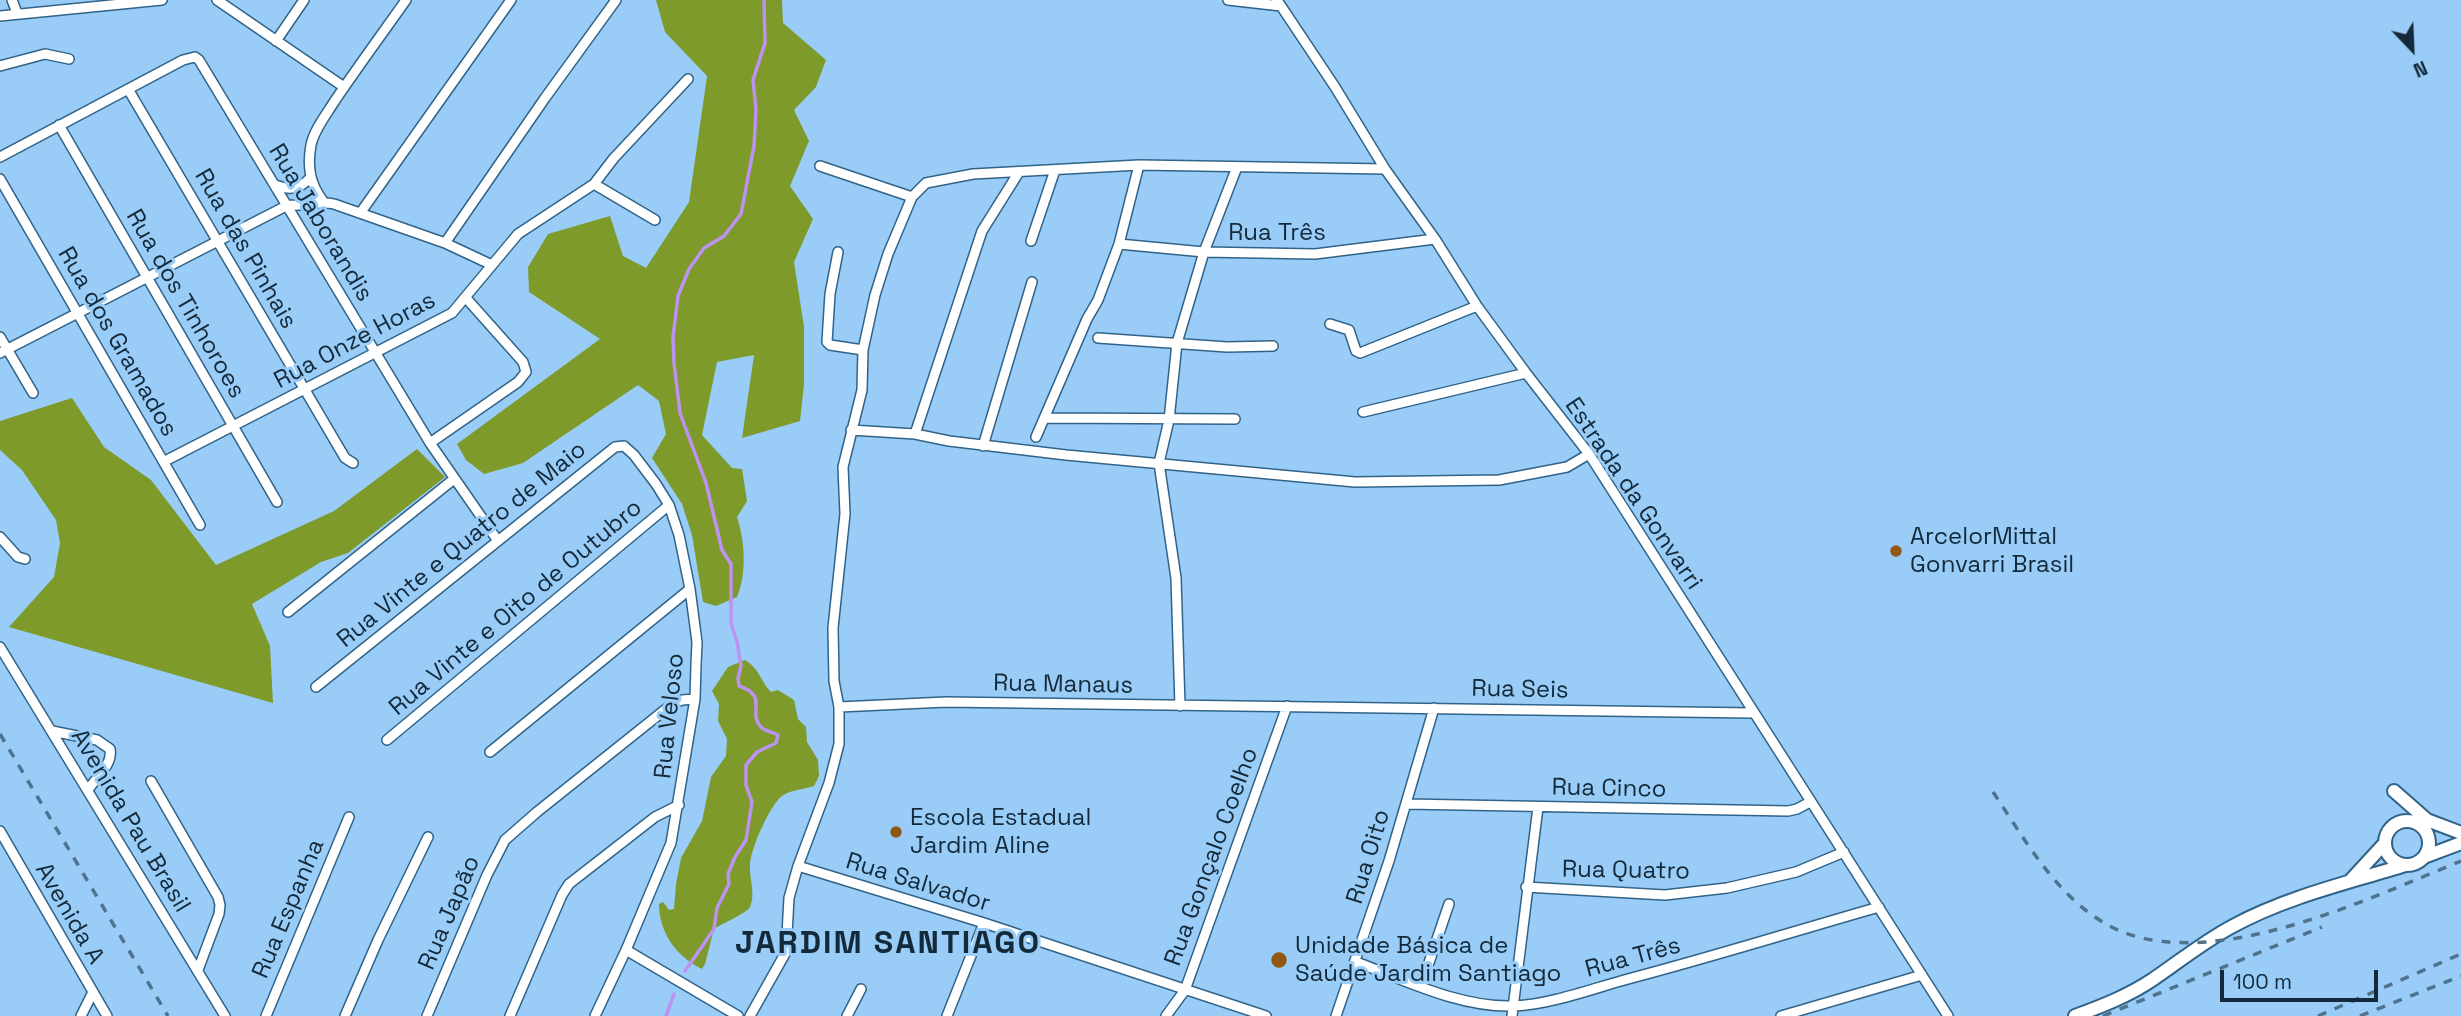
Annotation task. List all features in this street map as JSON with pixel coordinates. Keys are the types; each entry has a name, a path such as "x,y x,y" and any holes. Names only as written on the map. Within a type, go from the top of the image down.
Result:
{"main road":[{"path":"2394,790 2427,820 2461,834"},
{"path":"2405,865 2395,862 2388,854 2385,843 2391,827 2399,822 2416,822 2424,828 2449,837 2461,834"},
{"path":"2424,828 2429,837 2429,848 2424,857"},
{"path":"2350,882 2385,843"},
{"path":"2075,1016 2130,993 2154,979 2194,948 2235,924 2280,905 2415,864 2424,857 2461,843"}],"street":[{"path":"12,0 17,13"},
{"path":"0,16 101,3 162,0"},
{"path":"217,0 344,88"},
{"path":"276,41 304,0"},
{"path":"323,201 314,190 310,178 311,143 318,127 406,0"},
{"path":"361,212 511,0"},
{"path":"445,243 545,98 617,0"},
{"path":"1228,0 1279,3"},
{"name":"Estrada da Gonvarri","path":"1279,3 1385,169 1478,306 1589,454 1948,1016"},
{"path":"0,66 45,54 69,59"},
{"name":"Rua Jaborandis","path":"128,89 183,60 195,57 203,64 429,443 498,541"},
{"name":"Rua Onze Horas","path":"165,461 444,318 466,298 518,234 594,184 614,158 688,79"},
{"path":"0,157 128,89"},
{"name":"Rua das Pinhais","path":"128,89 345,458 352,463"},
{"name":"Rua dos Tinhoroes","path":"59,125 277,502"},
{"path":"750,1016 786,952 789,898 829,783 839,744 833,628 845,514 843,467 862,390 863,350 876,295 888,254 912,197 926,183 974,174 1139,165 1385,169"},
{"path":"1036,437 1087,319 1098,300 1119,244 1139,165"},
{"path":"820,166 912,197"},
{"path":"1180,706 1176,578 1159,463 1169,419 1178,343 1204,252 1237,167"},
{"path":"1031,241 1055,170"},
{"path":"915,434 982,231 1019,172"},
{"path":"275,185 295,189 310,178"},
{"name":"Rua dos Gramados","path":"0,179 200,525"},
{"path":"594,184 655,220"},
{"path":"4,351 288,205 302,207 323,201 361,212 445,243 492,265"},
{"name":"Rua Três","path":"1119,244 1204,252 1315,254 1435,239"},
{"path":"838,251 830,294 827,342 830,345 863,350"},
{"path":"983,446 1032,282"},
{"path":"429,443 518,382 526,372 523,362 466,298"},
{"path":"1330,324 1349,330 1356,351 1360,353 1478,306"},
{"path":"0,337 4,351 33,393"},
{"path":"1098,338 1227,347 1273,346"},
{"path":"1363,412 1526,373"},
{"path":"1045,418 1235,419"},
{"path":"851,430 915,434 983,446 1355,482 1499,480 1567,467 1589,454"},
{"name":"Rua Vinte e Quatro de Maio","path":"316,687 615,447 624,446 634,454"},
{"name":"Rua Veloso","path":"595,1016 667,856 679,805 695,699 697,642 679,535 669,505 634,454"},
{"path":"288,612 454,479"},
{"name":"Rua Vinte e Oito de Outubro","path":"387,740 669,505"},
{"path":"0,537 18,557 25,559"},
{"path":"490,752 690,589"},
{"name":"Avenida Pau Brasil","path":"0,647 225,1016"},
{"name":"Rua Japão","path":"427,1016 498,850 505,840 671,705 682,700 695,699"},
{"name":"Rua Manaus","path":"839,707 946,702 1287,706"},
{"name":"Rua Seis","path":"1287,706 1753,713"},
{"name":"Rua Gonçalo Coelho","path":"1166,1016 1185,990 1287,706"},
{"name":"Rua Oito","path":"1336,1016 1356,962 1434,708"},
{"path":"52,731 97,740 110,749 108,765 88,790"},
{"path":"151,781 218,897 220,905 198,970"},
{"name":"Rua Cinco","path":"1406,804 1788,811 1810,802"},
{"path":"510,1016 569,884 655,817 679,805"},
{"path":"1512,1011 1538,807"},
{"name":"Rua Espanha","path":"266,1016 349,817"},
{"name":"Avenida A","path":"0,831 107,1016"},
{"path":"345,1016 428,837"},
{"name":"Rua Quatro","path":"1527,887 1665,895 1727,888 1797,872 1844,852"},
{"name":"Rua Salvador","path":"798,866 984,923 1266,1016"},
{"path":"1420,986 1449,904"},
{"name":"Rua Três","path":"1356,962 1420,986 1512,1011 1879,907"},
{"path":"947,1016 984,923"},
{"path":"626,950 738,1016"},
{"path":"1781,1016 1922,975"},
{"path":"846,1016 861,989"},
{"path":"81,1016 93,992"}],"green space":[{"path":"656,0 782,0 783,23 826,60 816,87 794,110 809,141 790,186 813,219 794,262 804,327 804,384 800,421 742,438 754,355 717,362 702,435 732,468 742,469 747,501 737,517 744,557 740,588 737,597 716,606 703,602 692,535 682,504 652,458 666,434 659,401 638,385 523,463 484,474 466,460 457,444 600,339 529,292 528,267 548,234 610,216 623,256 646,268 689,202 707,76 665,32"},
{"path":"72,398 104,447 151,480 216,565 334,511 417,449 445,477 348,553 321,562 252,604 270,646 273,703 9,627 54,577 60,543 56,520 22,470 0,450 0,421"},
{"path":"745,660 754,667 771,692 778,690 794,700 798,719 806,727 807,742 818,760 819,776 814,786 785,794 772,808 751,857 750,907 714,929 702,969 685,958 671,943 662,925 659,904 663,902 669,910 674,909 681,858 702,821 711,777 726,756 727,739 718,721 719,704 712,691 728,667"}],"waterway":[{"path":"685,971 714,929 717,908 729,884 728,874 746,840 752,802 746,785 746,765 757,752 776,743 778,735 762,728 756,717 756,700 748,690 739,686 741,666 731,623 731,564 722,550 706,483 680,413 673,337 678,296 689,269 704,248 724,236 741,214 754,146 756,109 753,80 765,43 764,0"},
{"path":"666,1016 674,994"}],"railway":[{"path":"0,734 168,1016"},
{"path":"1993,792 2028,845 2068,895 2101,921 2140,937 2185,943 2232,939 2282,928 2331,913 2461,861"},
{"path":"2103,1016 2322,927"},
{"path":"2318,1016 2461,954"},
{"path":"2360,1016 2461,976"}],"place":[{"name":"ArcelorMittal Gonvarri Brasil","path":"1896,551"},
{"name":"Escola Estadual Jardim Aline","path":"896,832"},
{"name":"Unidade Básica de Saúde Jardim Santiago","path":"1279,960"}],"district":[{"name":"JARDIM SANTIAGO","path":"888,944"}]}
